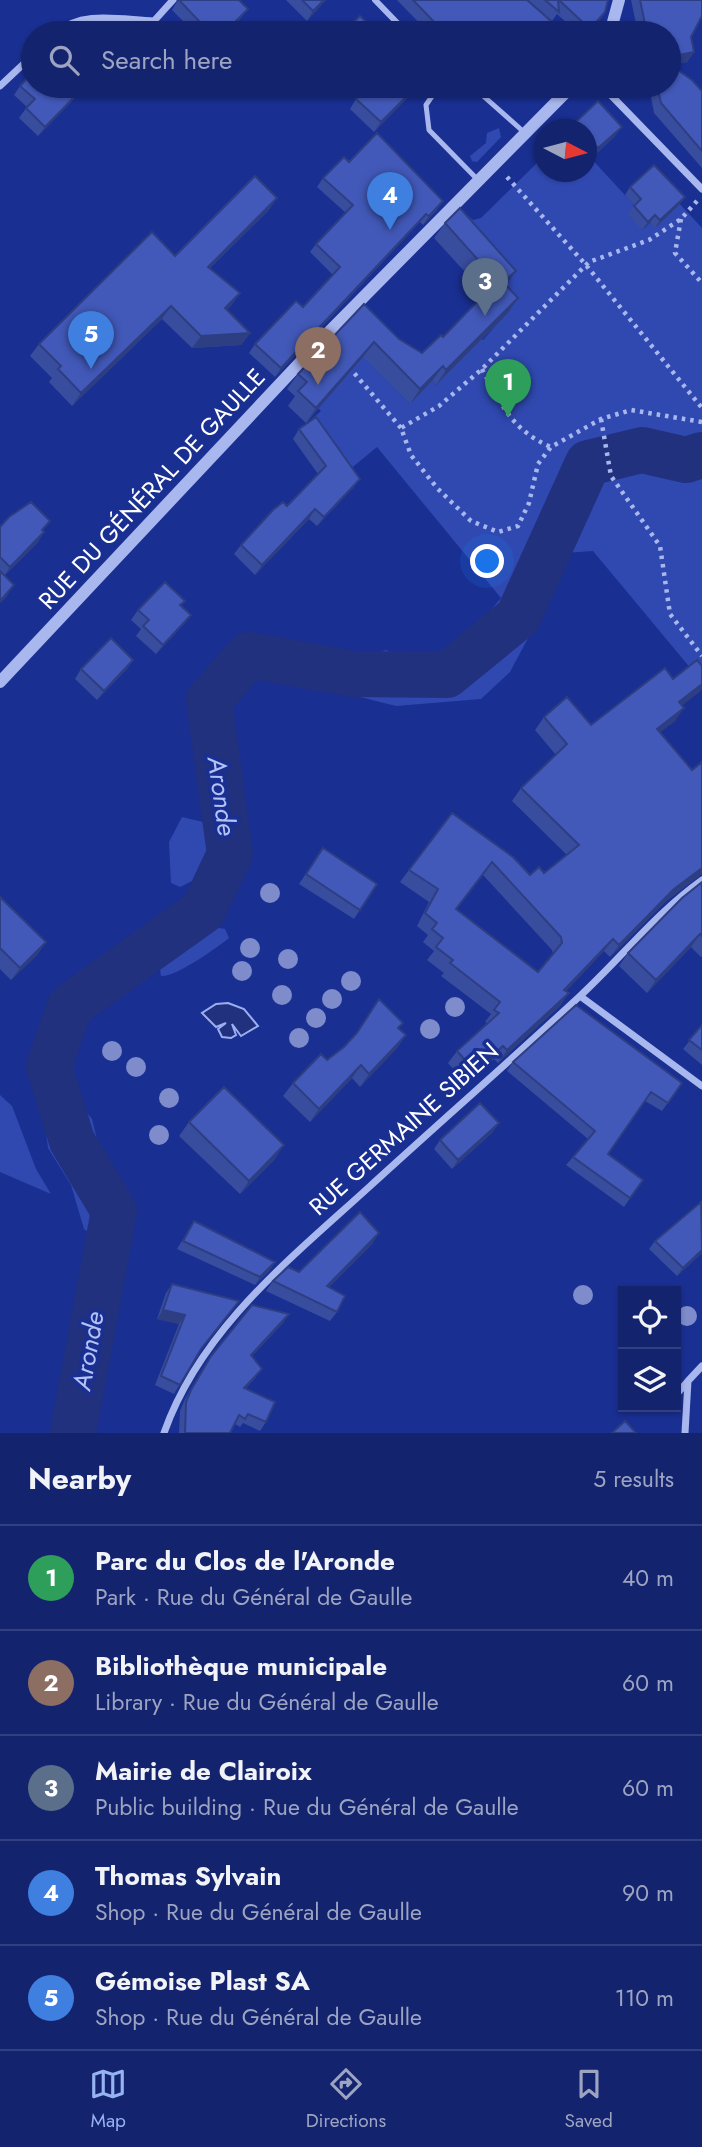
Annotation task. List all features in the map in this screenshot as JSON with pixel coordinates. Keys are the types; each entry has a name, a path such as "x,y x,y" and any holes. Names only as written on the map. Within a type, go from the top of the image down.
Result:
{"street":[{"path":"78,21 154,20 173,0"},
{"path":"375,0 395,21"},
{"path":"613,21 619,0"},
{"path":"0,86 21,66"},
{"name":"RUE DU GÉNÉRAL DE GAULLE","path":"0,682 324,337 560,98"},
{"path":"614,98 702,189"},
{"name":"RUE GERMAINE SIBIEN","path":"164,1433 192,1373 227,1322 296,1253 580,996 676,899 702,880"},
{"path":"580,996 702,1086"},
{"path":"681,1389 702,1366"},
{"path":"685,1433 688,1381"}],"lane":[{"path":"431,98 426,105 429,130 478,180"},
{"path":"486,98 525,133"}],"path":[{"path":"495,164 586,265 702,408"},
{"path":"401,428 439,406 482,369 586,265 649,240 681,219 702,195"},
{"path":"681,219 675,253 702,283"},
{"path":"324,337 401,428 411,455 437,488 471,521 498,532 518,526 529,503 538,464 551,447 601,419 631,410 702,422"},
{"path":"482,369 503,410 529,438 551,447"},
{"path":"601,419 611,475 660,546 670,614 702,656"}],"shaded area":[{"path":"499,128 501,137 477,162 472,161 470,156 486,143 487,133"},
{"path":"597,165 636,207 642,230 650,223 653,226 678,202 702,228 702,682 593,551 565,553 551,595 510,672 481,699 396,706 289,679 296,654 303,648 332,650 357,660 386,650 412,662 454,653 501,598 377,447 343,475 307,423 321,411 318,408 345,338 409,403 430,379 436,385 507,313 452,227 467,215 473,220 481,218 534,166 534,182 597,182"},
{"path":"209,705 219,707 231,717 231,739 238,767 239,834 194,880 180,887 171,883 169,842 182,817 203,822 210,819 208,793 195,730 195,717"},
{"path":"173,922 178,937 159,954 131,970 115,965 143,935"},
{"path":"225,929 229,938 185,967 161,976 159,962 201,932"},
{"path":"228,1003 244,1009 258,1026 241,1036 232,1024 236,1035 231,1038 222,1037 218,1029 226,1023 216,1027 202,1013 216,1004"},
{"path":"67,1059 76,1099 92,1119 104,1168 121,1194 127,1230 122,1238 117,1237 101,1177 75,1133 69,1116 64,1086"},
{"path":"0,1095 12,1106 36,1169 51,1194 0,1172"},
{"path":"49,1117 63,1146 90,1189 96,1212 95,1223 89,1233 84,1229 71,1185 48,1148 44,1119"}],"building":[{"path":"179,0 239,0 248,9 236,21 199,21"},
{"path":"302,0 324,0 313,11"},
{"path":"413,0 527,0 551,21 433,21"},
{"path":"545,0 558,0 559,12"},
{"path":"559,0 608,0 605,12 597,21 581,21"},
{"path":"640,0 702,0 702,16 691,37 694,52 681,55 681,21 644,21"},
{"path":"681,72 702,91 702,151 661,103 660,98 681,98"},
{"path":"73,98 45,127 26,108 35,99"},
{"path":"357,98 405,98 381,122"},
{"path":"598,101 622,127 598,148 597,119 579,119"},
{"path":"377,133 443,201 429,216 426,214 281,368 255,344 296,301 303,307 340,267 316,244 353,205 323,178 344,157 349,162"},
{"path":"654,165 685,197 660,220 655,215 648,222 634,206 641,199 630,187"},
{"path":"255,176 277,198 208,267 240,293 225,308 250,333 201,336 171,306 81,393 58,369 61,366 39,344 152,232 175,256"},
{"path":"460,208 516,271 503,282 518,298 446,370 443,366 420,389 374,342 316,408 298,391 307,382 298,374 364,304 399,339 422,353 441,335 443,337 497,281 445,223"},
{"path":"316,417 360,479 324,517 315,509 262,565 241,545 273,510 283,502 287,506 326,466 299,429"},
{"path":"31,502 50,521 42,530 44,532 10,567 0,557 0,527 9,517"},
{"path":"0,571 14,585 0,601"},
{"path":"165,582 185,601 180,605 191,615 163,645 143,626 149,620 138,610"},
{"path":"111,638 133,660 104,691 81,669"},
{"path":"697,660 702,666 702,684 679,702 684,708 657,729 692,770 702,762 702,868 674,889 619,945 613,939 564,990 569,993 507,1050 503,1046 475,1071 457,1051 499,1013 494,1010 500,1002 450,963 453,960 436,947 443,938 432,929 437,923 425,913 438,889 409,870 452,813 513,857 530,875 539,867 544,873 579,845 521,788 567,744 544,717 567,697 591,725 665,668 673,679","holes":["492,862 561,937 562,943 538,972 456,909"]},
{"path":"323,848 377,884 360,910 306,874"},
{"path":"702,882 702,936 700,934 656,980 628,953 682,898"},
{"path":"0,897 46,942 20,968 0,948"},
{"path":"379,999 403,1023 398,1028 406,1035 369,1074 361,1065 319,1109 293,1083 321,1054 327,1060 344,1047 357,1033"},
{"path":"576,1005 682,1083 668,1103 651,1092 608,1154 643,1180 630,1198 573,1157 595,1131 513,1062"},
{"path":"702,1025 702,1050 689,1040"},
{"path":"224,1087 284,1145 249,1181 189,1122"},
{"path":"480,1103 499,1123 458,1160 440,1140"},
{"path":"701,1202 702,1250 683,1268 655,1241"},
{"path":"360,1212 379,1233 327,1286 345,1296 337,1312 273,1281 288,1267 299,1272"},
{"path":"194,1221 275,1262 260,1277 183,1241"},
{"path":"172,1284 239,1301 201,1349 180,1385 161,1376 185,1315 163,1310"},
{"path":"252,1305 289,1314 251,1355 262,1369 244,1388 275,1402 266,1422 248,1414 245,1419 239,1415 230,1433 185,1433 186,1402 191,1390 211,1356"},
{"path":"625,1421 636,1433 612,1433"}],"waterway":[{"name":"Aronde","path":"73,1433 114,1211 72,1141 49,1066 70,1006 203,911 230,854 209,700 249,655 353,674 447,675 518,617 588,463 642,450 686,460 702,455"}],"place":[{"name":"Thomas Sylvain","path":"390,230"},
{"name":"Mairie de Clairoix","path":"485,316"},
{"name":"Gémoise Plast SA","path":"91,369"},
{"name":"Bibliothèque municipale","path":"318,385"},
{"name":"Parc du Clos de l'Aronde","path":"508,417"}]}
